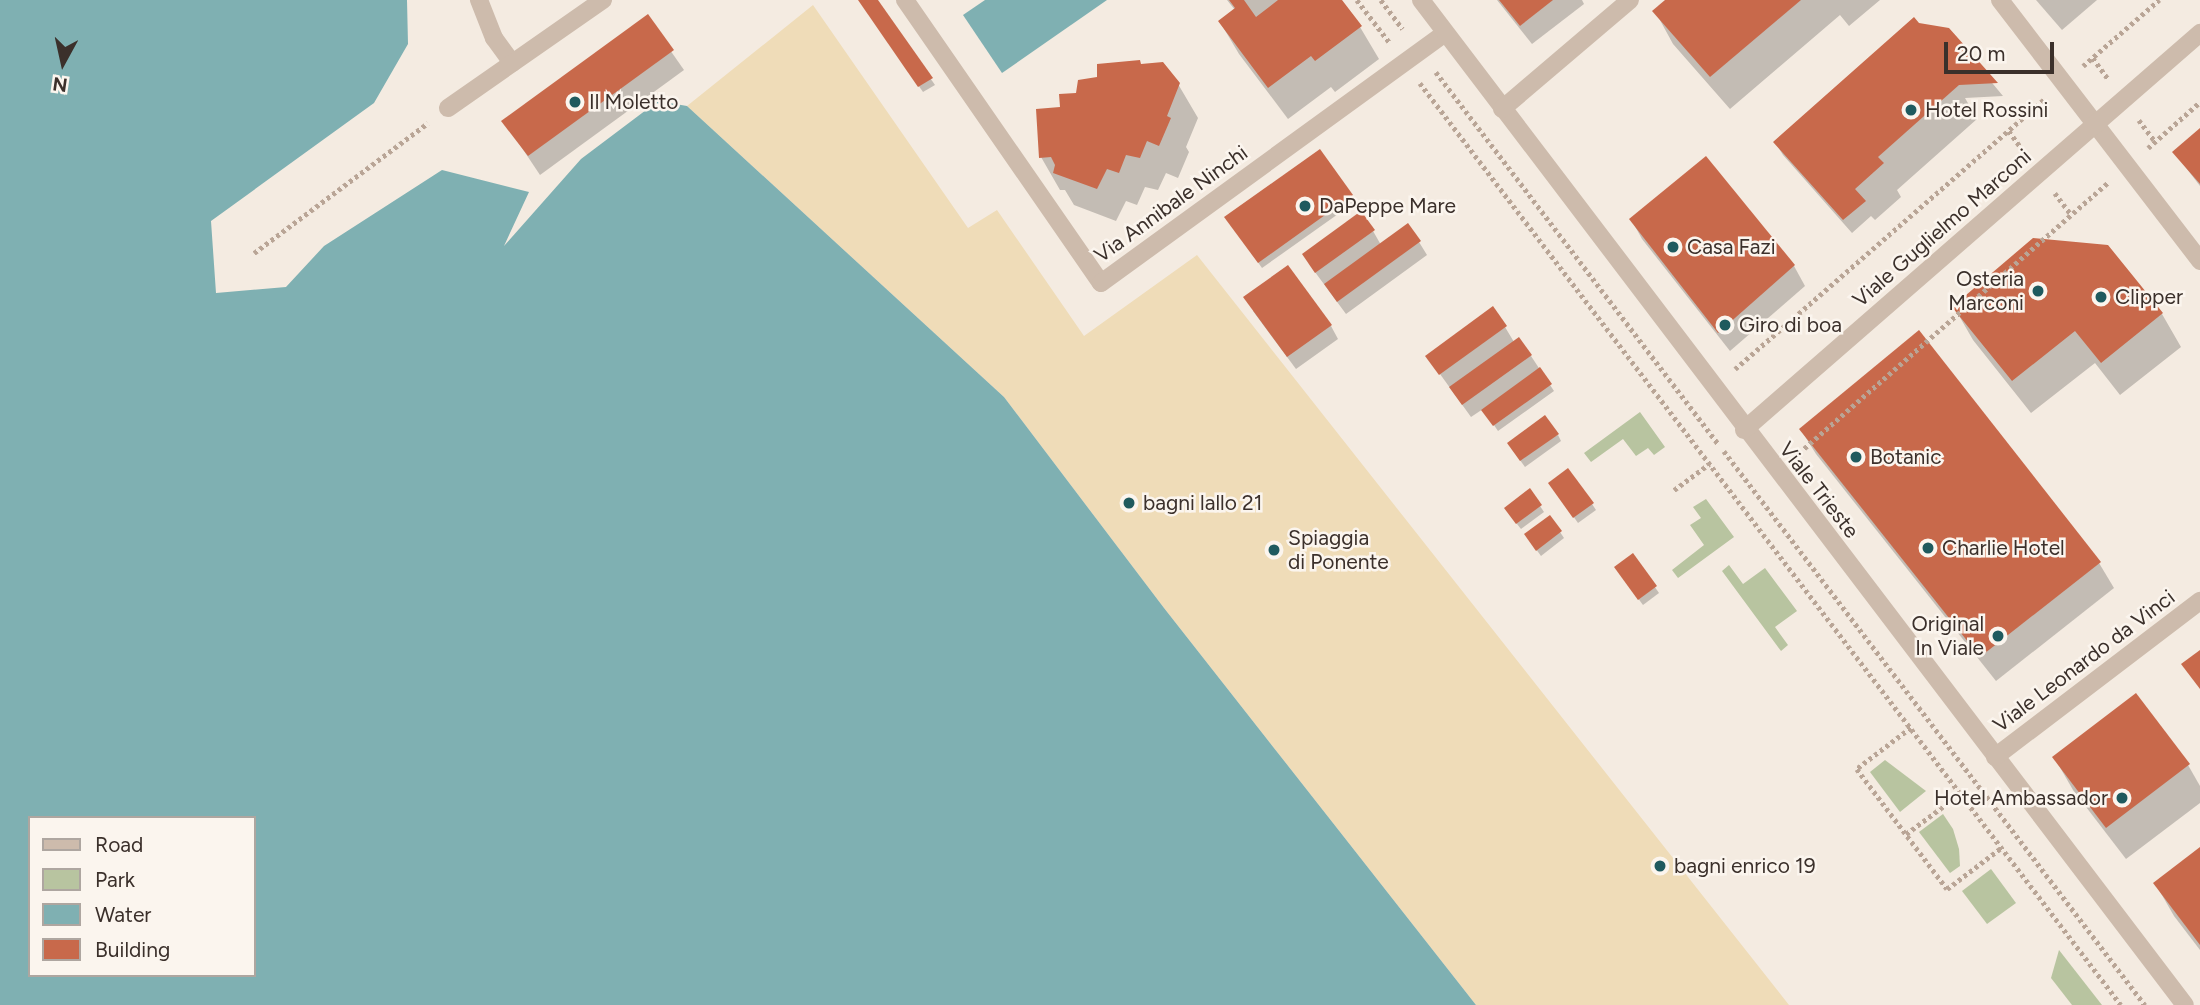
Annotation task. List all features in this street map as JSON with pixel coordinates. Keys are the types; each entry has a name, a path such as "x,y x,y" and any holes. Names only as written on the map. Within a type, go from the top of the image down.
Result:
{"street":[{"path":"478,0 494,38 512,64"},
{"path":"448,108 603,0"},
{"name":"Via Annibale Ninchi","path":"905,0 1101,283 1445,33"},
{"name":"Viale Trieste","path":"1421,0 1744,429 2185,1005"},
{"path":"1502,109 1630,0"},
{"path":"2000,0 2200,261"},
{"name":"Viale Guglielmo Marconi","path":"1744,429 2200,33"},
{"name":"Viale Leonardo da Vinci","path":"1995,757 2200,601"}],"path":[{"path":"1357,0 2121,1005"},
{"path":"1381,0 2145,1005"},
{"name":"Viale Guglielmo Marconi","path":"1735,369 2159,0"},
{"path":"1798,452 2200,102"},
{"path":"254,253 448,108"},
{"path":"1674,490 1709,464"},
{"path":"1911,728 1857,769 1947,889 2001,848"},
{"path":"1906,834 1960,794"}],"green space":[{"path":"1640,412 1665,447 1654,455 1648,448 1636,456 1623,439 1591,462 1584,453"},
{"path":"1706,499 1734,537 1678,578 1672,570 1704,545 1690,525 1701,518 1693,507"},
{"path":"1729,565 1743,584 1765,568 1797,611 1775,627 1788,645 1781,651 1722,571"},
{"path":"1885,760 1926,791 1900,812 1870,772"},
{"path":"1943,814 1953,829 1959,849 1960,866 1950,873 1919,832"},
{"path":"1991,869 2016,903 1987,924 1962,891"},
{"path":"2059,950 2102,1005 2072,1005 2051,978"}],"sand":[{"name":"Spiaggia di Ponente","path":"813,5 968,228 997,210 1084,336 1197,255 1789,1005 1476,1005 1164,608 1004,397 687,106"}],"water":[{"path":"0,0 407,0 408,44 374,103 211,221 216,293 286,287 324,246 442,170 529,192 504,246 581,159 658,101 687,106 1004,397 1164,608 1476,1005 0,1005"},
{"path":"985,0 1107,0 1002,73 963,15"}],"building":[{"path":"858,0 878,0 933,78 918,87"},
{"path":"1229,0 1244,0 1256,17 1278,0 1342,0 1362,26 1315,61 1311,56 1268,88 1218,21 1235,8"},
{"path":"1499,0 1553,0 1520,26"},
{"path":"1665,0 1801,0 1710,77 1652,11"},
{"path":"648,14 674,50 528,156 501,121"},
{"path":"1914,17 1919,23 1949,28 1998,83 1959,85 1878,157 1884,163 1855,189 1866,201 1843,220 1773,142"},
{"path":"1140,60 1141,64 1163,62 1180,83 1167,116 1171,118 1159,146 1147,141 1140,158 1126,155 1119,173 1107,169 1097,189 1053,173 1055,165 1051,157 1039,158 1036,109 1060,107 1059,94 1076,93 1078,80 1097,77 1097,64"},
{"path":"2200,128 2200,184 2172,152"},
{"path":"1320,149 1353,195 1258,263 1224,217"},
{"path":"1706,156 1795,265 1718,333 1629,219"},
{"path":"1361,211 1375,230 1315,273 1302,254"},
{"path":"1408,223 1421,241 1337,302 1324,284"},
{"path":"2033,238 2108,245 2163,313 2101,363 2075,331 2012,381 1952,307"},
{"path":"1288,265 1332,325 1287,357 1243,297"},
{"path":"1493,306 1507,326 1439,375 1425,356"},
{"path":"1919,330 2101,562 1980,657 1799,429"},
{"path":"1519,337 1532,355 1462,405 1449,387"},
{"path":"1540,367 1552,384 1493,426 1481,410"},
{"path":"1545,415 1559,434 1520,461 1507,443"},
{"path":"1568,468 1594,503 1573,518 1548,483"},
{"path":"1530,488 1542,505 1516,524 1504,508"},
{"path":"1550,515 1562,531 1536,551 1524,534"},
{"path":"1633,553 1657,586 1638,600 1614,567"},
{"path":"2200,650 2200,689 2181,664"},
{"path":"2136,693 2190,764 2106,828 2052,757"},
{"path":"2200,847 2200,945 2153,883"}],"place":[{"name":"Il Moletto","path":"575,102"},
{"name":"Hotel Rossini","path":"1911,110"},
{"name":"DaPeppe Mare","path":"1305,206"},
{"name":"Casa Fazi","path":"1673,247"},
{"name":"Osteria Marconi","path":"2038,291"},
{"name":"Clipper","path":"2101,297"},
{"name":"Giro di boa","path":"1725,325"},
{"name":"Botanic","path":"1856,457"},
{"name":"bagni lallo 21","path":"1129,503"},
{"name":"Charlie Hotel","path":"1928,548"},
{"name":"Spiaggia di Ponente","path":"1274,550"},
{"name":"Original In Viale","path":"1998,636"},
{"name":"Hotel Ambassador","path":"2122,798"},
{"name":"bagni enrico 19","path":"1660,866"}]}
